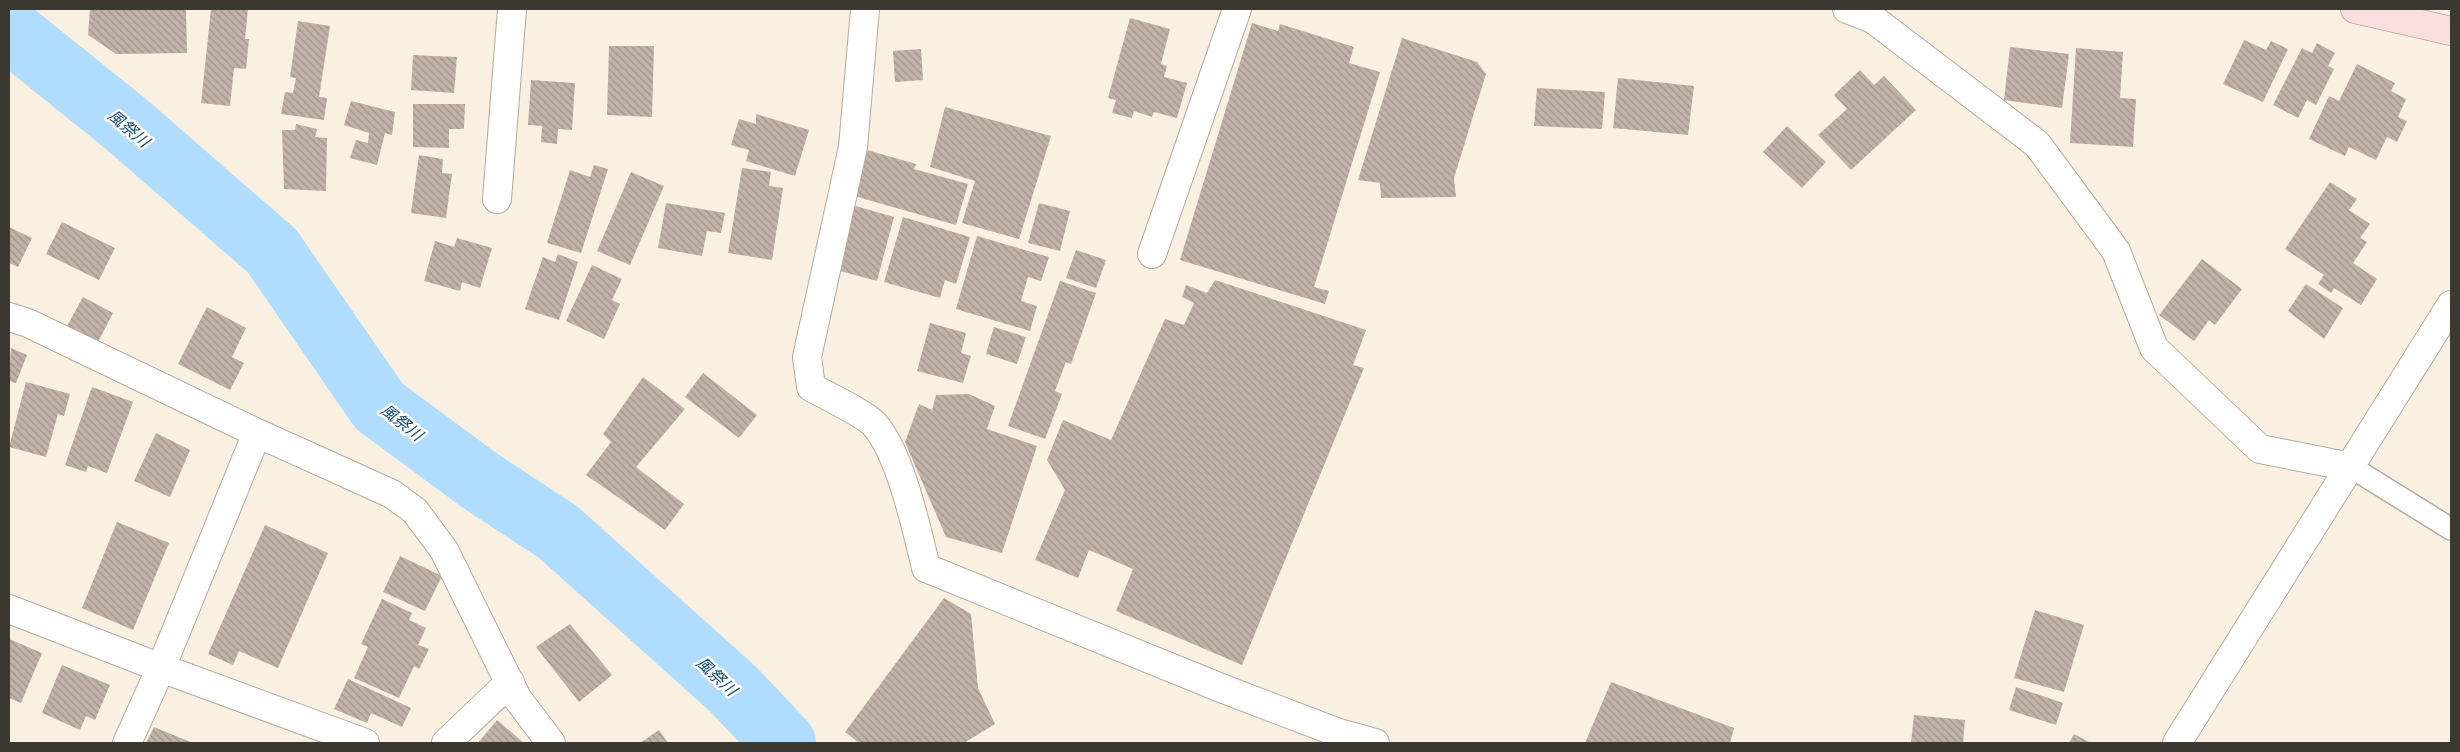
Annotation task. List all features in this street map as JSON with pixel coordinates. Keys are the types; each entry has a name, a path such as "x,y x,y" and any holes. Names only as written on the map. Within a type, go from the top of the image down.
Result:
{"main road":[{"path":"2355,9 2437,21"}],"street":[{"path":"497,200 512,9"},
{"path":"865,9 854,147 807,357 811,387 873,423 887,441 912,509 926,568 1226,690 1339,733 1375,743"},
{"path":"1152,254 1237,9"},
{"path":"1847,9 1873,19 2037,144 2116,251 2154,348 2260,448 2351,467"},
{"path":"2177,743 2451,305"},
{"path":"9,317 28,323 257,433 392,494 415,511 444,550 517,698 551,743"},
{"path":"127,743 257,433"},
{"path":"9,609 160,668 365,743"},
{"path":"446,743 510,682"}],"lane":[{"path":"2351,467 2451,529"}],"building":[{"path":"90,9 186,9 187,53 116,54 88,35"},
{"path":"211,9 248,9 245,39 249,39 246,69 234,68 230,106 201,103"},
{"path":"1130,18 1170,29 1161,64 1167,66 1164,77 1187,83 1177,118 1154,112 1152,117 1134,111 1132,118 1112,113 1116,100 1108,98"},
{"path":"298,21 330,26 319,97 327,98 324,120 281,114 285,92 293,93 296,78 290,77"},
{"path":"1252,23 1278,31 1280,24 1354,47 1349,63 1380,72 1314,287 1329,291 1325,304 1180,260"},
{"path":"1402,38 1477,62 1486,74 1454,178 1456,197 1381,198 1380,183 1358,180"},
{"path":"2244,40 2266,50 2271,41 2288,49 2263,102 2223,84"},
{"path":"2317,43 2335,53 2328,66 2334,69 2316,105 2307,100 2298,118 2273,105 2302,48 2312,53"},
{"path":"609,46 654,46 652,117 607,115"},
{"path":"2010,47 2069,54 2062,108 2004,100"},
{"path":"2076,48 2123,52 2120,98 2136,99 2133,147 2070,143"},
{"path":"921,49 923,80 895,82 893,51"},
{"path":"413,55 457,57 454,93 411,90"},
{"path":"2357,64 2395,83 2391,91 2406,99 2398,117 2407,121 2397,142 2387,137 2376,160 2349,147 2345,156 2309,139 2329,96 2339,101"},
{"path":"1860,70 1874,85 1884,76 1916,110 1851,170 1818,135 1847,109 1834,95"},
{"path":"1618,78 1694,86 1688,135 1613,128"},
{"path":"531,80 575,83 572,130 558,129 557,144 541,142 542,126 528,125"},
{"path":"1537,88 1605,92 1602,129 1534,126"},
{"path":"351,101 395,112 392,135 385,133 377,165 350,158 356,140 368,143 369,133 344,125"},
{"path":"413,104 465,104 464,129 449,129 449,148 413,147"},
{"path":"945,107 1051,136 1019,239 962,223 975,181 930,167"},
{"path":"756,114 809,130 795,176 746,161 749,150 731,145 739,119 756,124"},
{"path":"296,124 317,129 315,137 327,138 326,191 284,189 282,130 295,130"},
{"path":"1787,126 1826,162 1802,188 1763,152"},
{"path":"867,150 916,164 914,169 968,184 956,225 854,196"},
{"path":"419,155 443,159 442,173 452,174 446,218 411,213"},
{"path":"594,165 608,169 581,253 547,243 570,170 590,177"},
{"path":"742,168 771,172 769,186 783,188 772,260 728,253"},
{"path":"631,172 664,186 630,265 597,251"},
{"path":"2330,182 2357,199 2349,210 2370,224 2360,238 2367,242 2353,263 2377,279 2361,305 2334,288 2331,293 2318,284 2324,275 2285,249"},
{"path":"666,203 725,213 721,233 707,231 702,256 658,248"},
{"path":"1039,203 1070,211 1060,251 1028,243"},
{"path":"852,205 894,217 877,281 840,271 845,250 840,249"},
{"path":"903,217 970,237 956,284 945,280 940,298 884,282"},
{"path":"62,222 115,248 99,280 46,254"},
{"path":"9,227 32,238 18,267 9,263"},
{"path":"977,236 1049,257 1041,281 1028,277 1021,301 1037,306 1030,331 956,309"},
{"path":"457,238 492,248 480,288 462,282 460,291 424,281 435,241 454,247"},
{"path":"1076,250 1106,260 1096,288 1066,278"},
{"path":"558,254 578,262 559,320 525,309 543,257 555,262"},
{"path":"2202,259 2242,289 2215,325 2209,320 2194,341 2159,315"},
{"path":"592,265 622,279 612,300 620,304 604,339 566,321"},
{"path":"1215,280 1366,330 1353,365 1364,368 1242,665 1116,611 1133,569 1089,550 1078,578 1035,560 1065,490 1047,460 1063,420 1111,440 1165,319 1184,325 1194,303 1182,297 1186,285 1207,293"},
{"path":"1060,281 1096,293 1071,364 1066,362 1055,391 1062,394 1045,439 1008,426"},
{"path":"2306,284 2343,308 2324,339 2288,311"},
{"path":"83,297 113,313 98,342 67,326"},
{"path":"207,307 246,328 232,357 244,363 230,390 178,364"},
{"path":"930,323 966,333 961,353 971,356 963,383 917,371"},
{"path":"994,327 1026,337 1017,364 986,354"},
{"path":"11,348 27,355 16,383 9,381"},
{"path":"703,373 757,415 739,438 685,397"},
{"path":"643,377 685,409 636,467 684,504 665,530 586,475 611,442 603,434"},
{"path":"26,382 70,394 64,416 58,414 46,457 9,447"},
{"path":"92,387 133,402 107,473 88,466 86,472 65,465"},
{"path":"969,394 995,406 987,429 1037,446 1002,553 946,537 905,442 919,404 932,410 936,395"},
{"path":"156,433 190,450 170,497 134,481"},
{"path":"117,522 169,543 133,630 82,608"},
{"path":"265,525 328,553 278,668 239,651 233,665 208,654"},
{"path":"400,556 442,576 425,611 383,592"},
{"path":"944,598 971,614 978,688 995,724 964,743 859,743 845,732"},
{"path":"382,599 412,613 409,620 426,628 418,645 429,649 419,669 414,666 399,698 354,678 368,647 361,644"},
{"path":"2035,610 2084,625 2064,692 2014,678"},
{"path":"570,624 612,675 579,702 536,647"},
{"path":"9,639 42,653 21,703 9,698"},
{"path":"62,665 110,685 95,720 86,716 80,730 42,713"},
{"path":"348,679 411,708 402,727 371,713 367,723 334,709"},
{"path":"1611,682 1734,728 1730,743 1585,743"},
{"path":"2016,687 2063,703 2056,725 2009,710"},
{"path":"1914,715 1965,720 1963,743 1911,743"},
{"path":"497,720 524,743 478,743"},
{"path":"154,727 193,743 146,743"},
{"path":"659,730 668,743 640,743"},
{"path":"2074,734 2091,743 2069,743"}],"waterway":[{"name":"風祭川","path":"9,30 126,124 272,251 379,406 479,480 558,532 734,690 784,743"}]}
